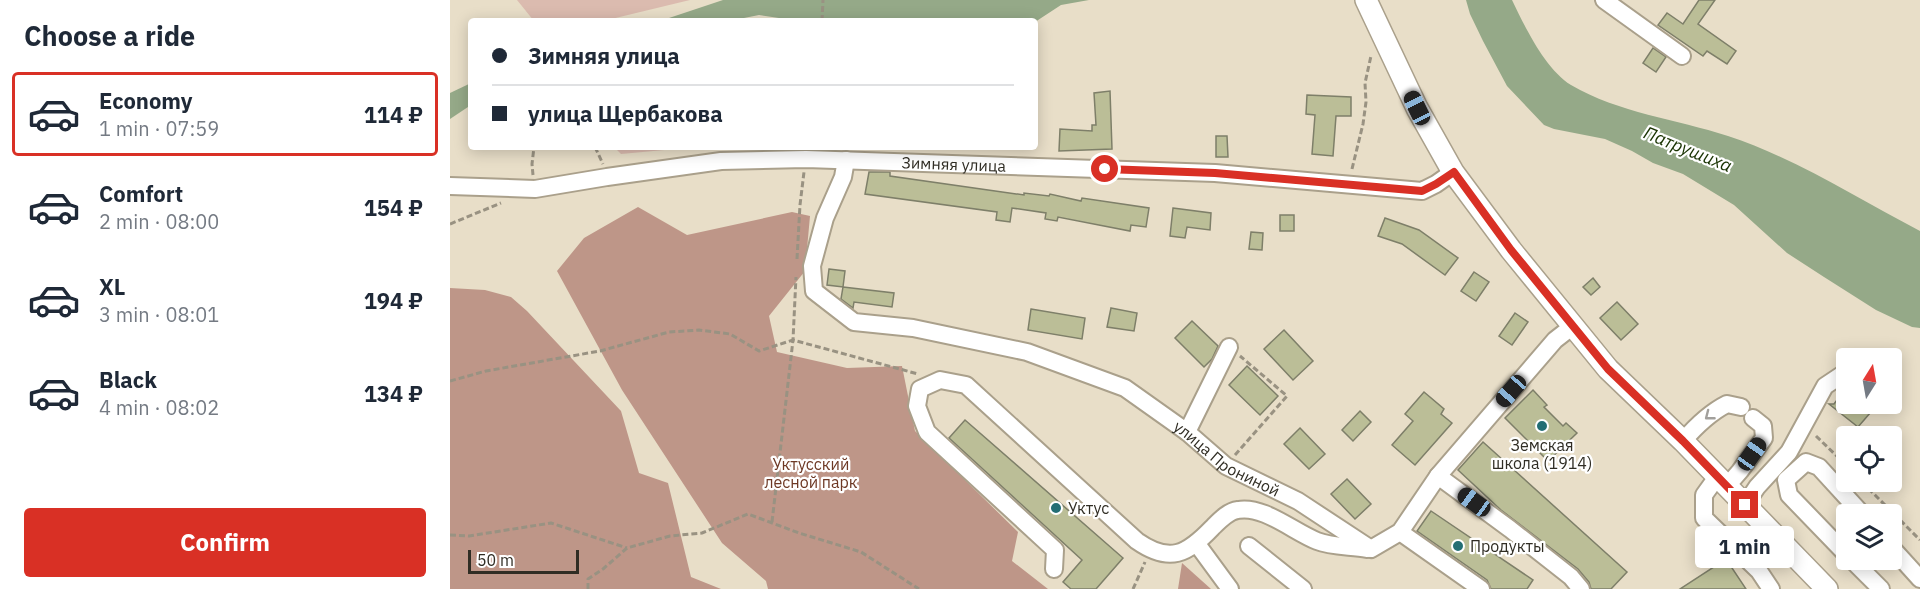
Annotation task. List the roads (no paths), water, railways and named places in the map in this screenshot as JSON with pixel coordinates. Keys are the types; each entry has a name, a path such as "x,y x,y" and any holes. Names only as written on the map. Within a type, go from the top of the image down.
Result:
{"main road":[{"path":"1366,0 1417,108 1454,172 1511,250 1608,369 1683,441 1827,589"}],"street":[{"path":"1604,0 1682,56"},
{"name":"Зимняя улица","path":"450,186 535,189 721,161 806,159 1215,173 1422,191 1454,172"},
{"name":"улица Прониной","path":"846,160 843,177 825,218 812,266 814,291 854,322 913,328 1026,352 1125,388 1186,432 1226,466 1298,501 1371,549"},
{"path":"1054,569 1055,550 927,432 917,406 920,389 940,380 966,385 1137,541 1150,550 1172,554 1188,550 1197,544 1220,519 1235,510 1250,508 1319,542 1371,549 1400,532 1438,476 1555,340 1573,326"},
{"path":"1186,432 1229,346"},
{"path":"1745,505 1756,487 1789,452 1826,386 1836,379"},
{"path":"1683,441 1714,411 1727,404 1747,412 1763,426 1764,438 1740,471 1704,495 1704,518 1759,571 1771,589"},
{"path":"1836,544 1789,495 1786,480 1806,462 1819,467 1853,504"},
{"path":"1438,476 1571,577 1581,589"},
{"path":"1400,532 1481,589"},
{"path":"1197,544 1230,589"},
{"path":"1249,546 1300,588"},
{"path":"1902,559 1920,579"},
{"path":"1862,570 1881,589"}],"water":[{"path":"723,0 1089,0 1061,5 1038,20 1038,18 779,18 759,15 744,18 669,18"},
{"name":"Патрушиха","path":"1466,0 1512,0 1544,58 1562,78 1589,95 1628,109 1708,130 1753,145 1826,179 1920,231 1920,328 1912,327 1876,310 1787,253 1734,205 1683,174 1653,163 1605,139 1544,125 1507,86 1470,14"},
{"path":"468,84 468,107 450,119 450,93"}],"place":[{"name":"Земская школа (1914)","path":"1542,426"},
{"name":"Уктус","path":"1056,508"},
{"name":"Продукты","path":"1458,546"}],"park label":[{"name":"Уктусский лесной парк","path":"811,473"}]}
